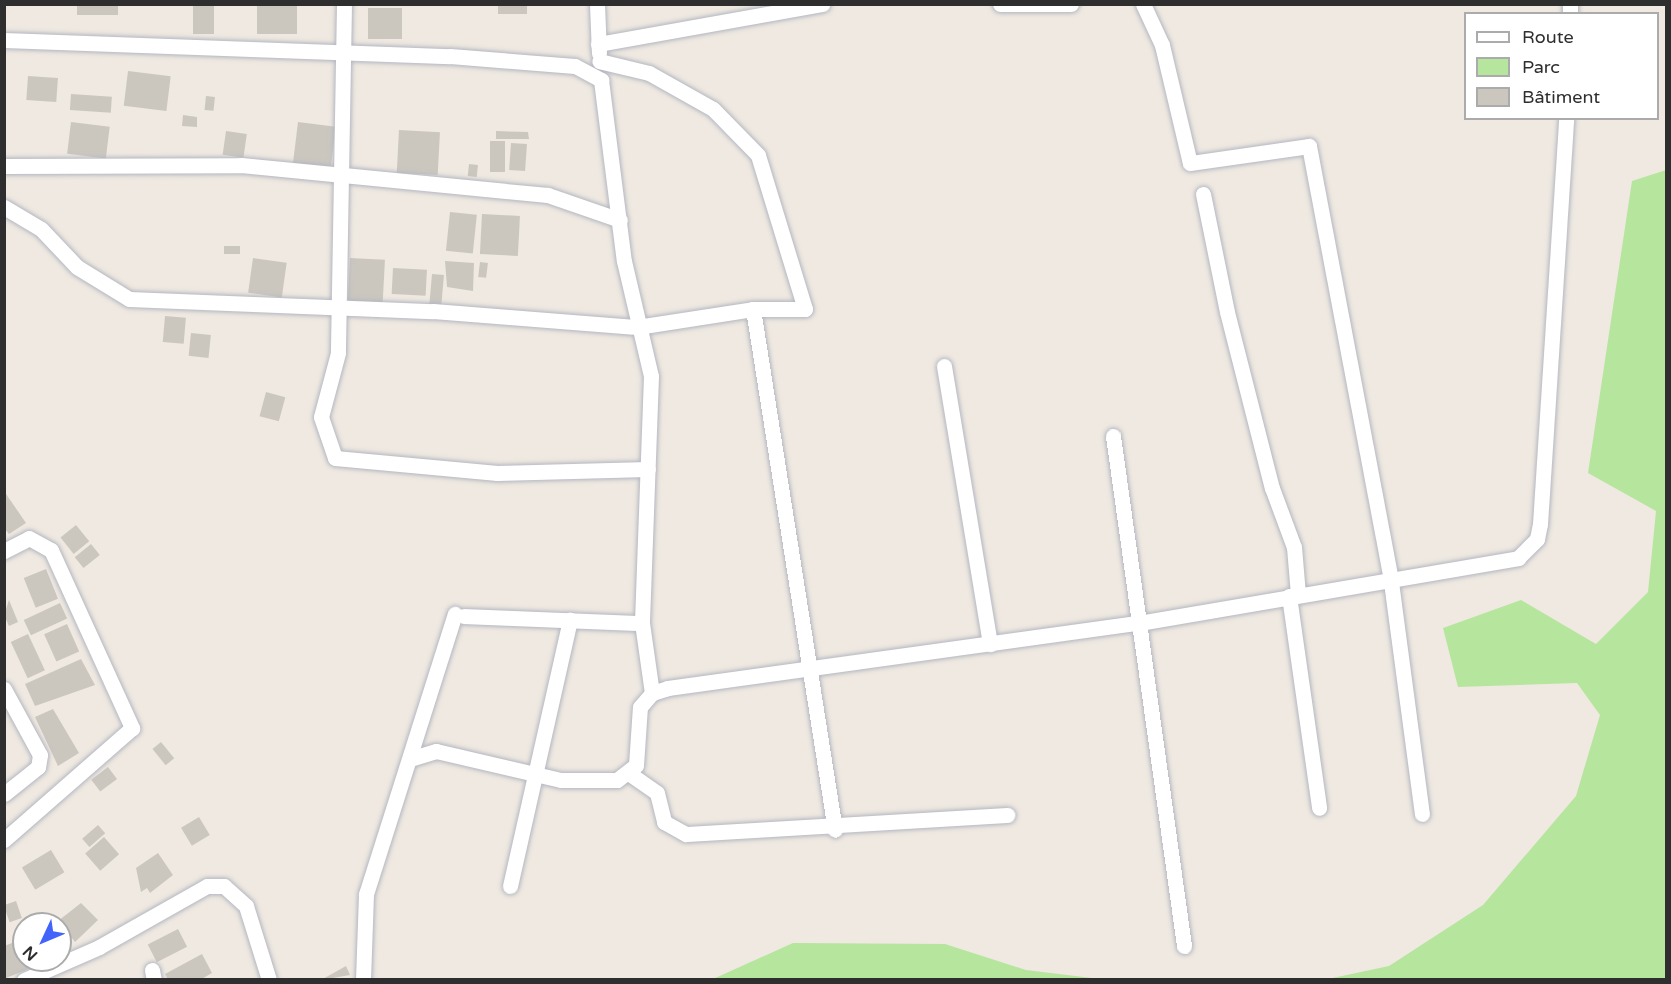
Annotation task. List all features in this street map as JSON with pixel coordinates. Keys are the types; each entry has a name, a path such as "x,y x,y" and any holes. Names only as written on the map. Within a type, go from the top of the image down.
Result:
{"street":[{"path":"344,4 341,52 343,178 336,306 338,353 321,417 335,458 497,473 648,469"},
{"path":"597,4 601,80 620,220 637,327 651,376 642,623 652,693"},
{"path":"598,44 822,4"},
{"path":"1000,4 1071,4"},
{"path":"1143,4 1162,45 1190,163 1309,146 1391,582 1422,814"},
{"path":"4,40 341,52 575,66 601,80"},
{"path":"4,207 41,229 77,267 129,299 336,306 637,327 753,309 805,309 758,154 713,109 649,73 599,61"},
{"path":"413,758 436,751 537,774 617,780 630,774 636,765 640,707 652,693 805,668 1139,623 1391,582 1518,558 1538,539 1566,120"},
{"path":"4,166 241,165 343,178 548,195 620,220"},
{"path":"1203,194 1227,312 1272,488 1294,547 1294,596 1319,808"},
{"path":"753,309 784,492 805,668 835,830"},
{"path":"944,366 990,644"},
{"path":"1113,436 1184,946"},
{"path":"4,551 29,538 51,550 132,728 4,840"},
{"path":"363,980 366,894 402,775 413,758 460,615 642,623"},
{"path":"510,886 570,620"},
{"path":"4,689 40,755 38,767 4,794"},
{"path":"630,774 657,793 664,822 672,831 835,830 1007,815"},
{"path":"24,980 99,947 207,886 230,888 246,906 269,980"}],"green space":[{"path":"1666,170 1666,979 1328,979 1389,966 1483,905 1576,796 1600,715 1577,683 1458,687 1443,628 1521,600 1596,644 1648,592 1656,511 1588,473 1632,181"},
{"path":"793,943 945,944 1026,970 1100,979 713,979"}],"building":[{"path":"257,4 297,4 297,34 257,34"},
{"path":"498,4 527,4 527,14 498,14"},
{"path":"77,5 118,5 118,15 77,15"},
{"path":"193,5 214,5 214,34 193,34"},
{"path":"368,8 402,8 402,39 368,39"},
{"path":"128,71 171,76 166,111 124,106"},
{"path":"28,76 58,78 56,102 26,100"},
{"path":"71,94 112,97 111,113 70,110"},
{"path":"206,96 215,97 213,111 205,110"},
{"path":"183,115 197,117 197,127 182,126"},
{"path":"71,122 110,127 106,159 67,154"},
{"path":"298,122 336,127 330,176 292,172"},
{"path":"399,130 440,132 438,175 397,173"},
{"path":"226,131 247,134 243,158 223,155"},
{"path":"496,131 528,132 529,139 496,139"},
{"path":"490,141 505,141 505,172 490,172"},
{"path":"511,143 527,144 525,171 509,170"},
{"path":"469,164 478,165 477,177 468,176"},
{"path":"450,212 477,215 473,254 446,251"},
{"path":"482,214 520,216 518,256 480,254"},
{"path":"224,246 240,246 240,254 224,254"},
{"path":"253,258 287,263 282,297 248,293"},
{"path":"350,258 385,260 382,307 348,305"},
{"path":"445,261 474,263 473,291 447,287"},
{"path":"480,262 488,263 486,278 478,277"},
{"path":"393,268 427,270 426,296 392,294"},
{"path":"432,274 444,275 441,313 429,312"},
{"path":"165,316 186,318 184,344 163,342"},
{"path":"191,333 211,335 208,358 189,356"},
{"path":"266,392 285,397 279,421 260,416"},
{"path":"4,491 26,523 9,534 4,528"},
{"path":"76,525 89,541 74,554 60,538"},
{"path":"91,544 100,555 83,568 75,557"},
{"path":"46,569 58,599 36,608 24,578"},
{"path":"9,600 18,622 9,626 4,615"},
{"path":"60,603 67,618 31,635 24,620"},
{"path":"67,624 79,651 56,662 44,634"},
{"path":"28,634 45,670 28,678 11,642"},
{"path":"81,659 95,685 35,706 25,684"},
{"path":"53,709 79,753 58,766 35,717"},
{"path":"161,742 174,758 166,765 152,749"},
{"path":"108,767 117,779 100,792 91,780"},
{"path":"199,817 210,835 192,846 181,828"},
{"path":"98,825 105,833 89,847 82,839"},
{"path":"104,837 119,854 100,871 85,853"},
{"path":"51,850 64,872 35,890 22,868"},
{"path":"158,853 173,875 150,893 147,888 141,892 136,868"},
{"path":"16,901 20,912 12,912 12,921 10,922 4,905"},
{"path":"81,903 98,920 75,942 72,938 72,912 70,912"},
{"path":"178,929 187,947 157,962 148,944"},
{"path":"12,943 12,972 21,972 6,978 4,946"},
{"path":"202,954 212,973 200,980 168,980 165,974"},
{"path":"346,966 350,975 321,980"}]}
